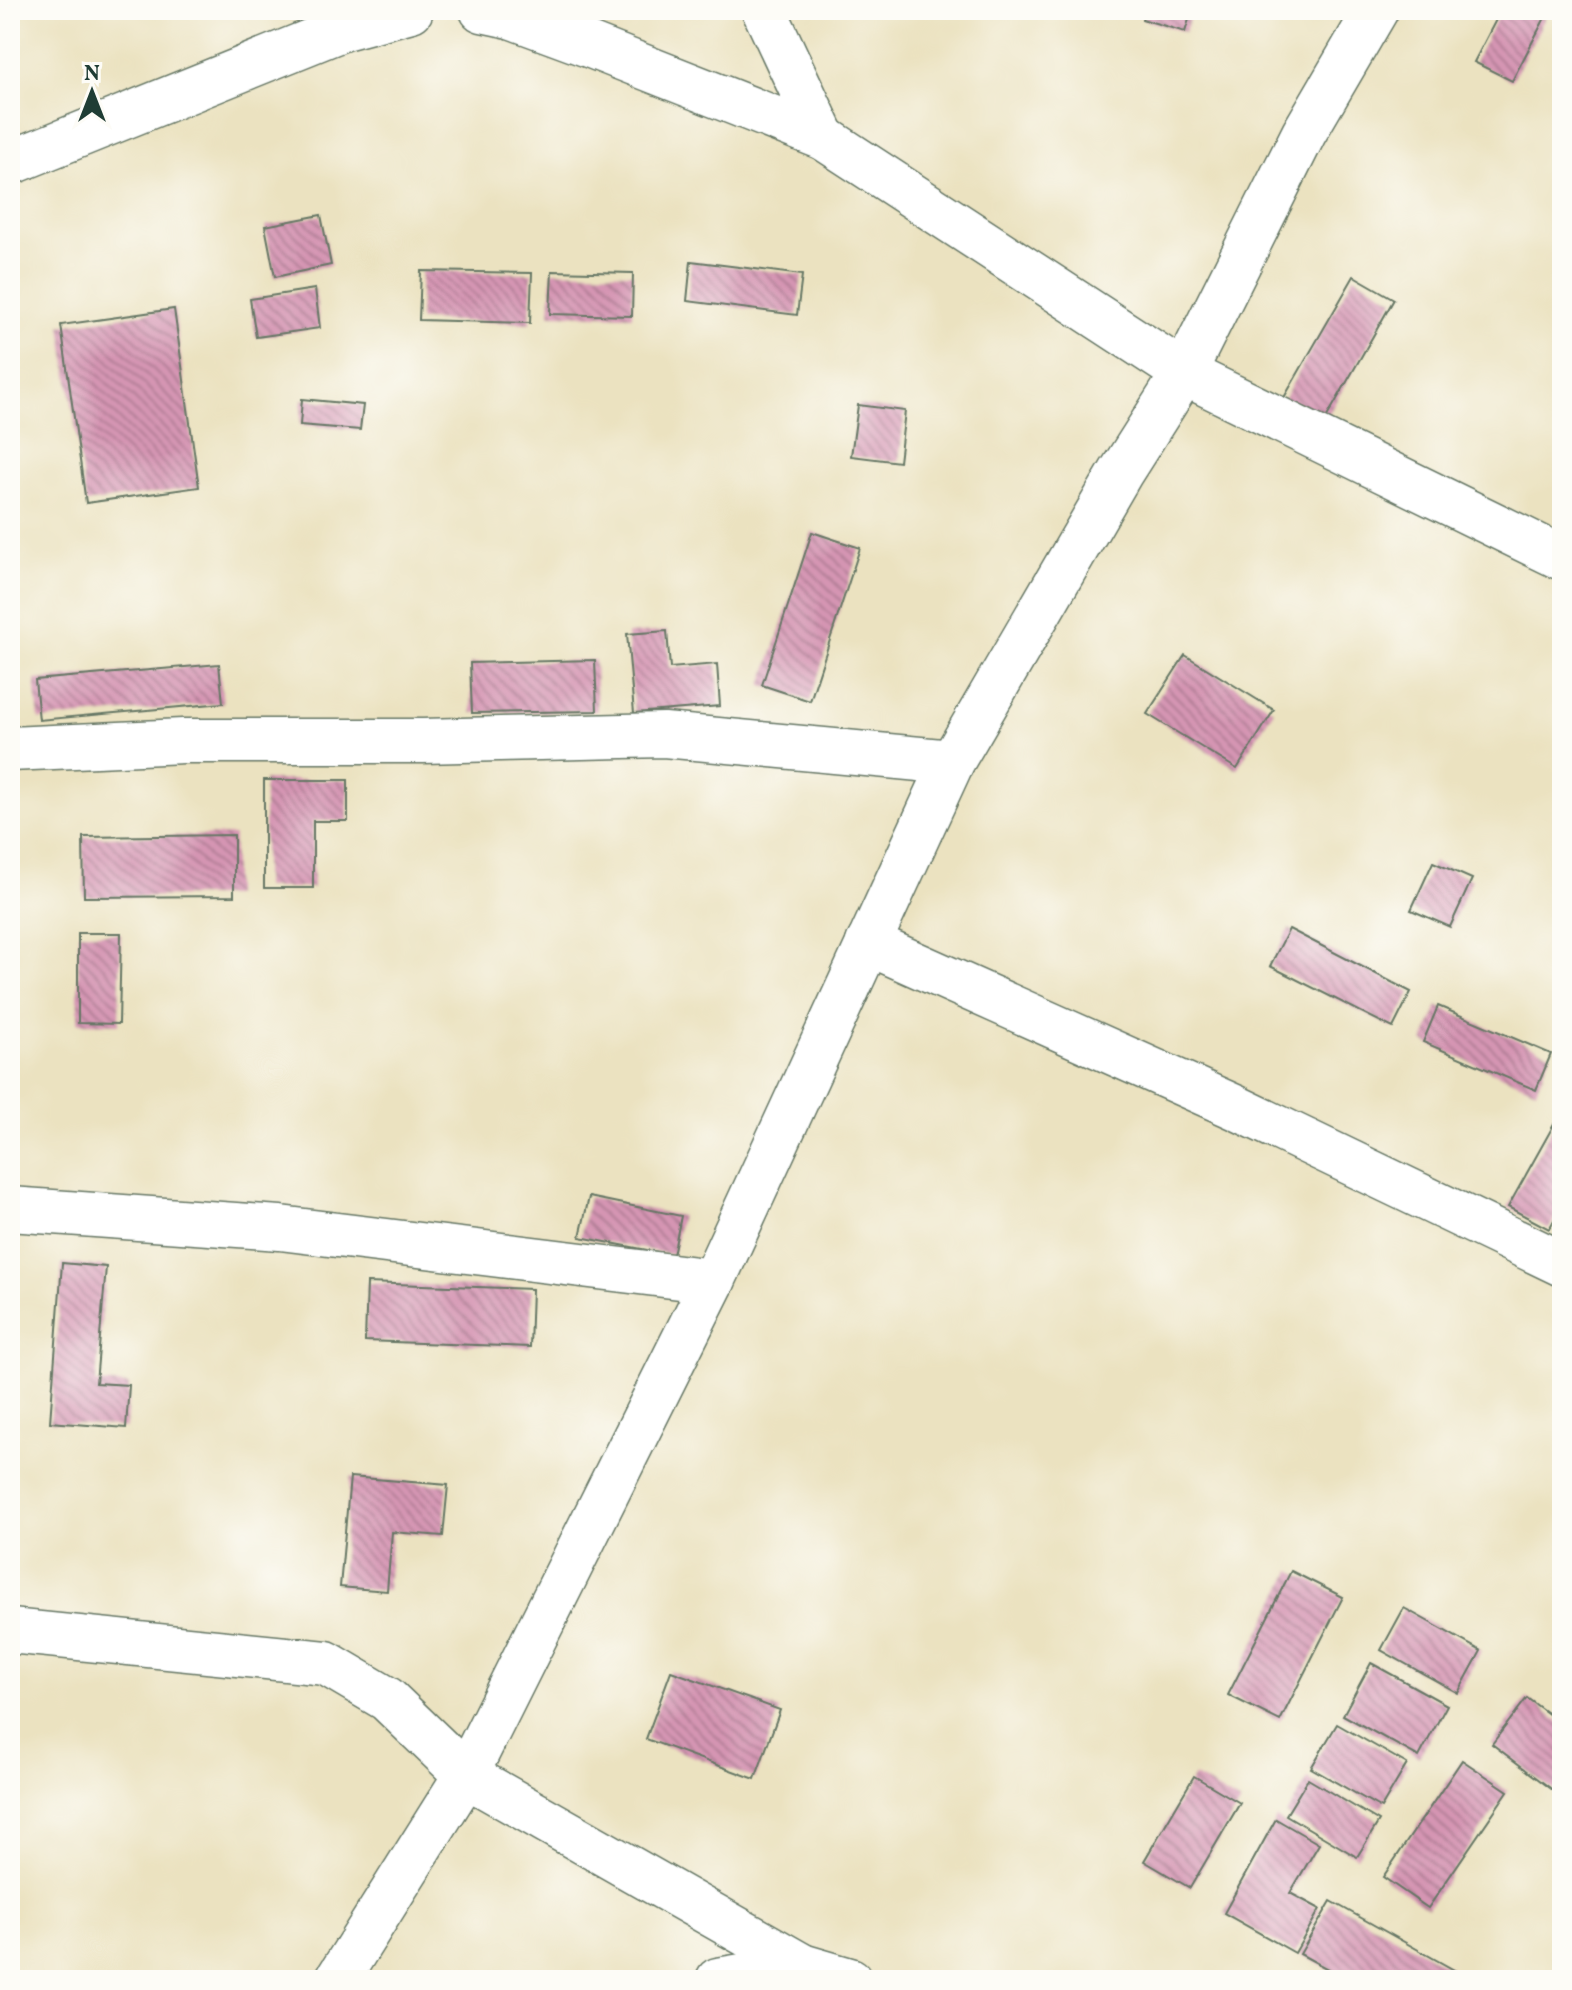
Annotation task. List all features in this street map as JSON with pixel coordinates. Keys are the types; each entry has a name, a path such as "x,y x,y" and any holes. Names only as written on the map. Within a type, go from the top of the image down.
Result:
{"street":[{"path":"10,163 344,28 411,10"},
{"path":"482,10 510,16 586,44 824,138 1184,373 1562,558"},
{"path":"764,10 824,138"},
{"path":"337,1980 466,1775 713,1281 952,762 1121,472 1184,373 1304,133 1376,10"},
{"path":"10,749 183,741 423,741 664,735 952,762"},
{"path":"868,943 1237,1108 1562,1264"},
{"path":"10,1209 280,1228 713,1281"},
{"path":"10,1631 326,1663 387,1699 466,1775 802,1966 850,1980"},
{"path":"718,1980 802,1966"}],"building":[{"path":"1145,10 1192,10 1185,32 1142,19"},
{"path":"1501,10 1549,10 1512,81 1474,62"},
{"path":"321,215 331,265 275,277 265,226"},
{"path":"691,261 802,275 797,315 687,301"},
{"path":"421,271 532,273 530,323 419,320"},
{"path":"552,271 633,273 632,316 550,314"},
{"path":"1354,276 1394,299 1323,424 1282,401"},
{"path":"315,289 320,328 256,337 250,299"},
{"path":"174,309 199,487 86,503 61,325"},
{"path":"302,399 363,405 360,430 300,425"},
{"path":"858,405 905,411 899,462 851,456"},
{"path":"812,532 860,548 810,701 762,685"},
{"path":"667,631 670,668 717,664 720,706 634,713 627,634"},
{"path":"1185,655 1274,710 1237,769 1147,714"},
{"path":"595,660 597,711 472,713 470,663"},
{"path":"219,664 223,703 39,720 35,680"},
{"path":"264,780 348,780 348,821 313,821 313,888 264,888"},
{"path":"234,835 234,896 84,897 83,837"},
{"path":"1433,862 1472,879 1450,927 1411,910"},
{"path":"1289,929 1411,992 1393,1028 1270,966"},
{"path":"78,933 121,933 119,1024 78,1023"},
{"path":"1438,1006 1551,1054 1536,1090 1423,1042"},
{"path":"1562,1110 1562,1206 1549,1229 1508,1207"},
{"path":"589,1197 681,1216 673,1255 580,1237"},
{"path":"62,1263 106,1267 96,1383 129,1385 126,1428 50,1422"},
{"path":"367,1283 532,1289 530,1347 365,1341"},
{"path":"350,1477 448,1485 443,1536 392,1532 387,1591 340,1587"},
{"path":"1291,1571 1343,1597 1280,1721 1228,1695"},
{"path":"1404,1608 1481,1651 1458,1693 1381,1650"},
{"path":"1371,1663 1447,1705 1419,1757 1343,1715"},
{"path":"671,1671 780,1710 755,1779 646,1739"},
{"path":"1527,1698 1562,1724 1562,1797 1492,1744"},
{"path":"1337,1724 1407,1764 1381,1808 1311,1768"},
{"path":"1462,1760 1508,1791 1428,1908 1383,1877"},
{"path":"1194,1776 1240,1803 1190,1888 1144,1861"},
{"path":"1308,1779 1379,1821 1357,1857 1286,1815"},
{"path":"1276,1819 1319,1844 1290,1893 1320,1909 1295,1953 1224,1913"},
{"path":"1331,1901 1472,1980 1348,1980 1300,1954"}]}
